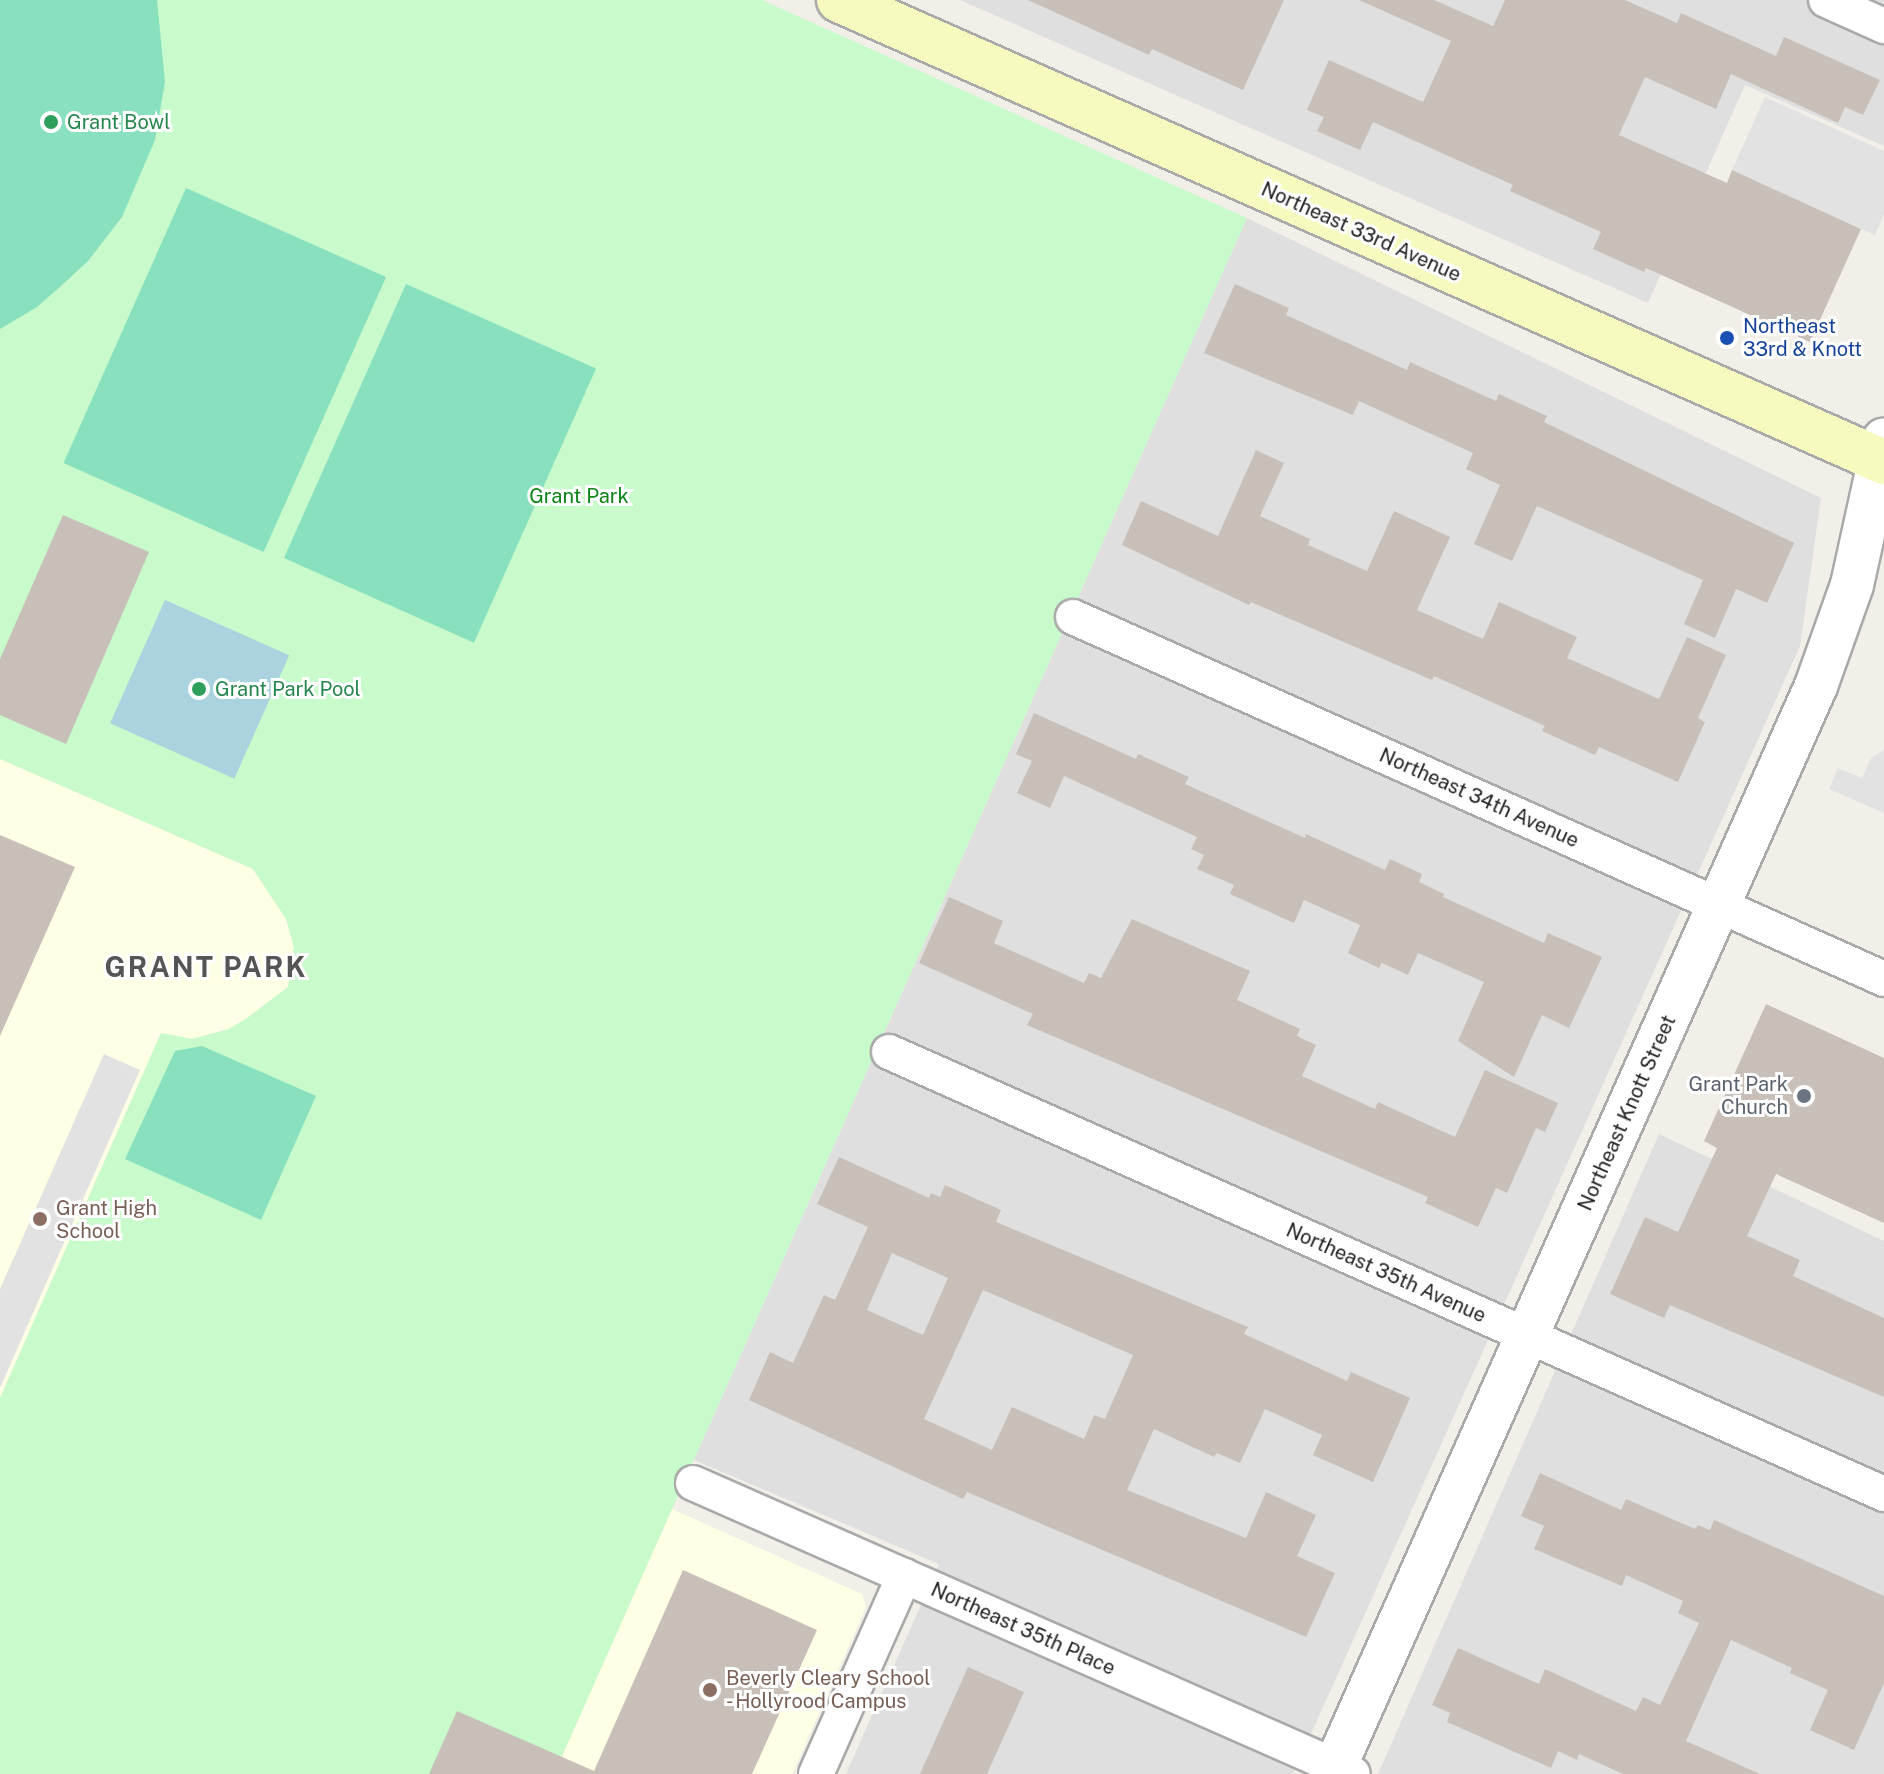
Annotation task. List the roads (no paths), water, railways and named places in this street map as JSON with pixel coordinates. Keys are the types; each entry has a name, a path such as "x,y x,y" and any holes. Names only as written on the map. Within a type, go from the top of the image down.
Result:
{"main road":[{"name":"Northeast 33rd Avenue","path":"839,0 1883,454"}],"street":[{"path":"1826,0 1884,26"},
{"name":"Northeast Knott Street","path":"1340,1771 1526,1336 1720,906 1839,628 1883,454"},
{"name":"Northeast 34th Avenue","path":"1073,617 1884,979"},
{"name":"Northeast 35th Avenue","path":"889,1052 1884,1494"},
{"name":"Northeast 35th Place","path":"693,1483 1340,1771"},
{"path":"816,1774 904,1576"}],"water":[{"name":"Grant Park Pool","path":"165,600 289,655 234,779 110,723"}],"place":[{"name":"Grant Bowl","path":"51,122"},
{"name":"Northeast 33rd & Knott","path":"1727,338"},
{"name":"Grant Park Pool","path":"199,689"},
{"name":"Grant Park Church","path":"1804,1096"},
{"name":"Grant High School","path":"40,1219"},
{"name":"Beverly Cleary School - Hollyrood Campus","path":"710,1690"}],"district":[{"name":"GRANT PARK","path":"206,967"}],"park label":[{"name":"Grant Park","path":"579,496"}]}
